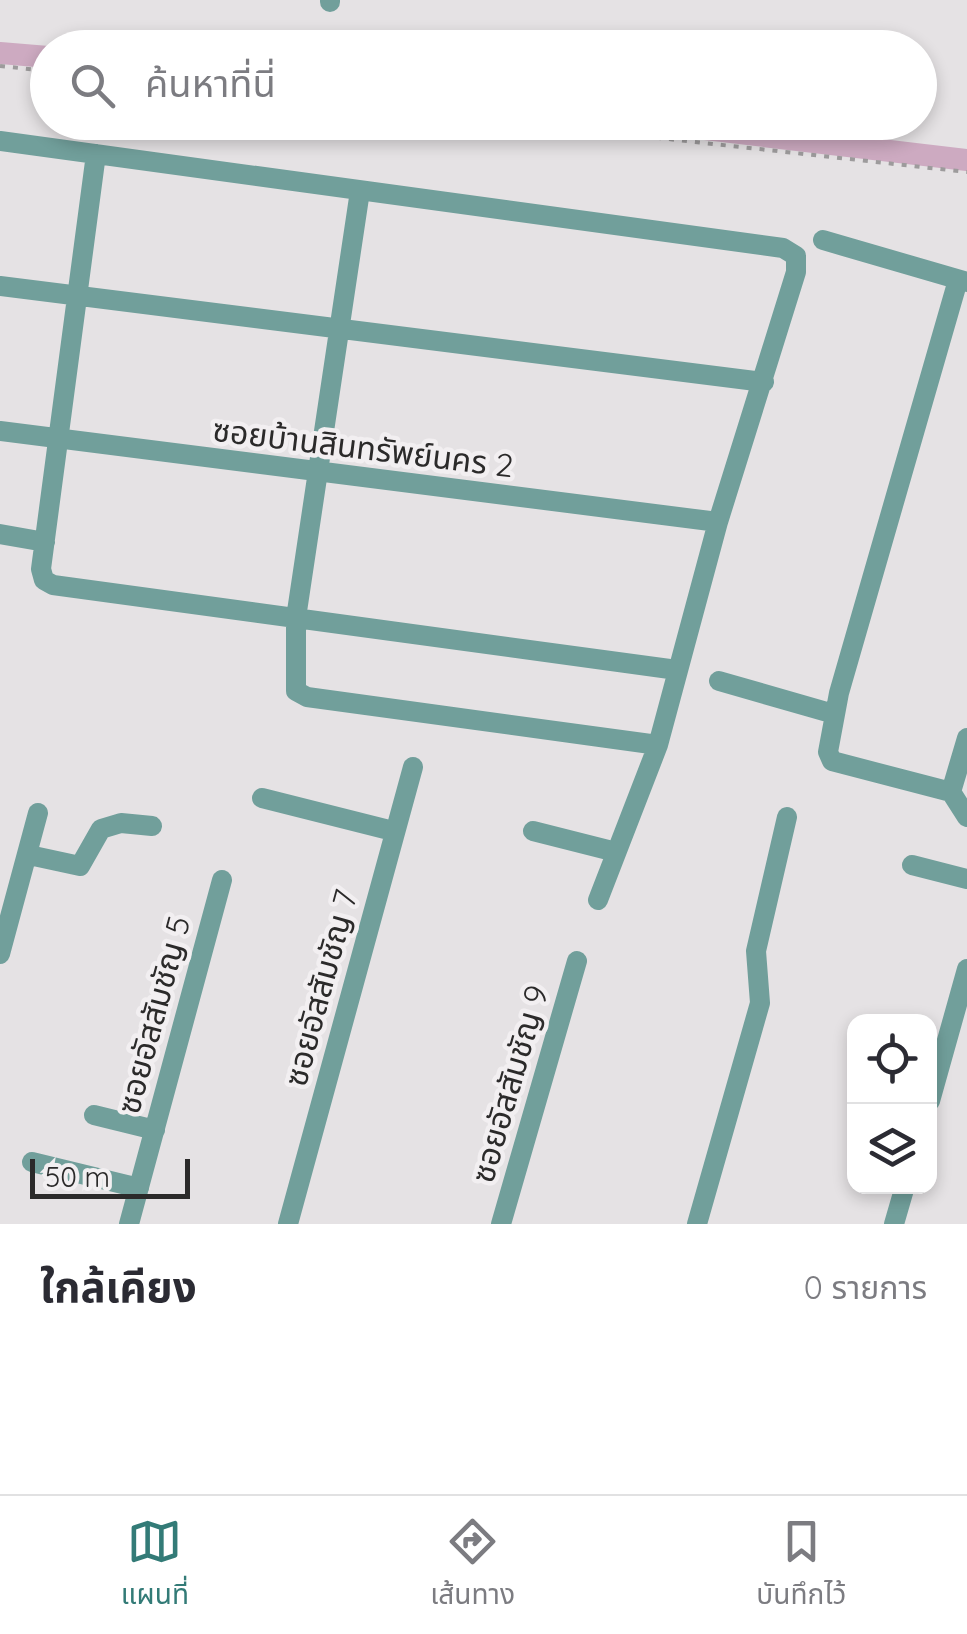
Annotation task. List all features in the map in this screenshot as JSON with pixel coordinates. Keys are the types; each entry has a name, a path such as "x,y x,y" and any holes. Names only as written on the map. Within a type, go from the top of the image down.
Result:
{"street":[{"path":"0,141 783,248 796,256 796,272 718,522 658,745 598,900"},
{"path":"96,154 55,440 41,568 44,580 53,586 677,670"},
{"path":"360,190 342,332 296,618 296,691 306,696 658,745"},
{"path":"823,240 962,280 828,740 832,761 951,792 967,817"},
{"path":"0,286 342,332 764,382"},
{"name":"ซอยบ้านสินทรัพย์นคร 2","path":"0,431 718,522"},
{"path":"0,534 45,542"},
{"path":"719,681 834,714"},
{"path":"951,792 967,738"},
{"name":"ซอยอัสสัมชัญ 7","path":"288,1224 412,768"},
{"path":"262,798 394,831"},
{"path":"0,954 38,814"},
{"path":"697,1224 760,1003 756,951 788,817"},
{"path":"29,855 80,866 101,829 121,823 152,826"},
{"path":"534,831 616,852"},
{"path":"912,865 967,879"},
{"name":"ซอยอัสสัมชัญ 5","path":"129,1224 222,880"},
{"name":"ซอยอัสสัมชัญ 9","path":"501,1224 577,961"},
{"path":"937,1075 967,969"},
{"path":"94,1115 154,1130"},
{"path":"32,1162 138,1188"},
{"path":"894,1224 903,1194"}],"path":[{"path":"0,66 30,69"},
{"path":"677,140 967,172"}],"waterway":[{"path":"0,53 30,56"},
{"path":"798,140 967,160"}]}
